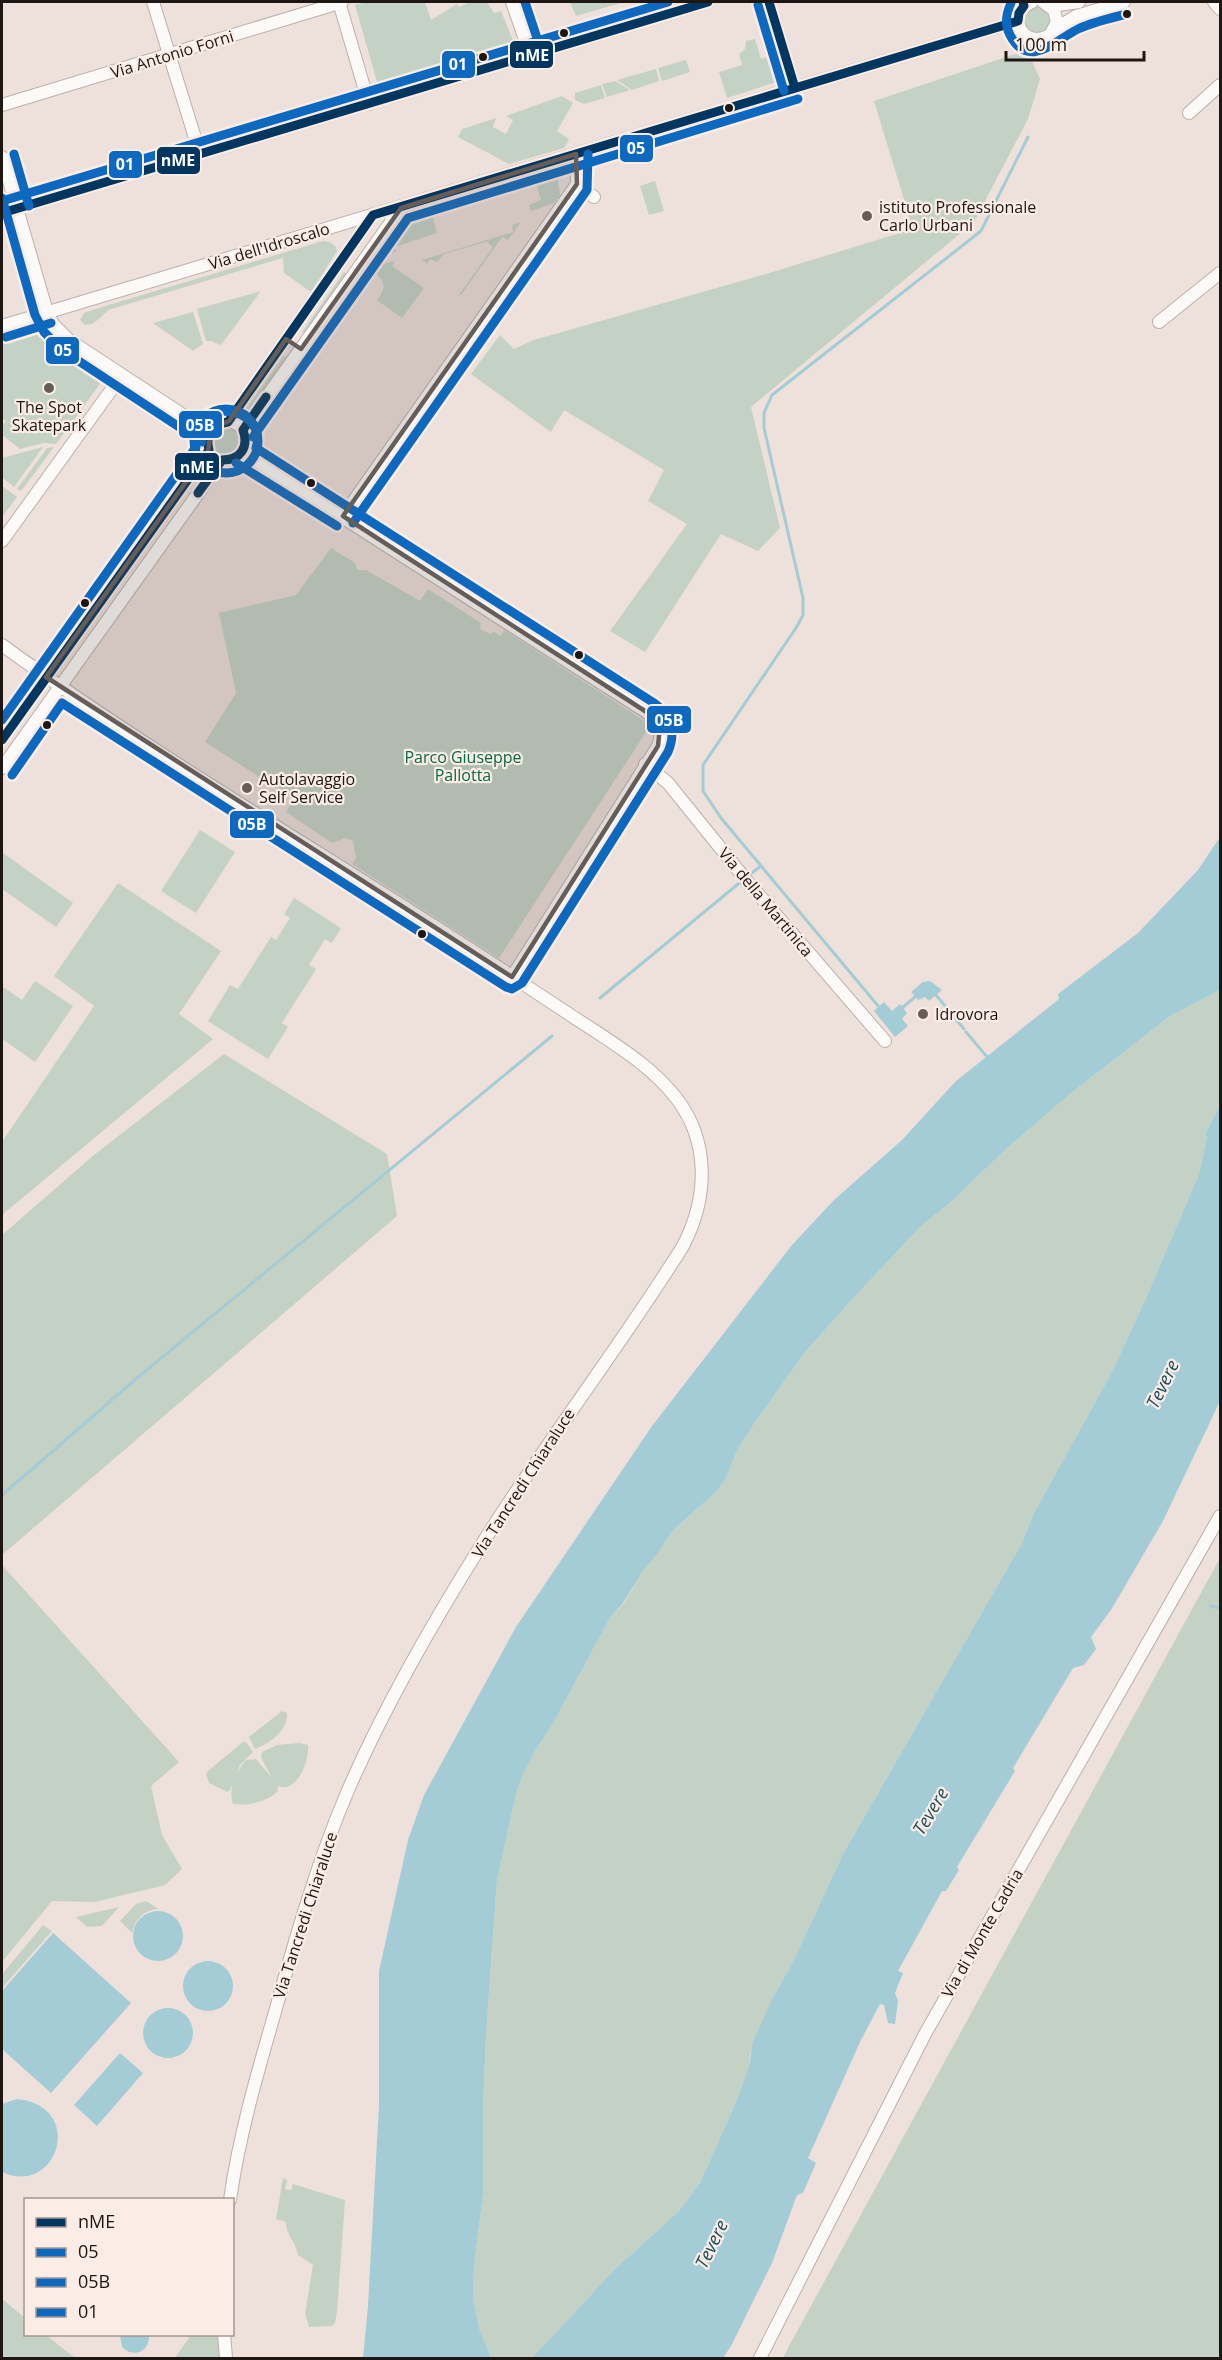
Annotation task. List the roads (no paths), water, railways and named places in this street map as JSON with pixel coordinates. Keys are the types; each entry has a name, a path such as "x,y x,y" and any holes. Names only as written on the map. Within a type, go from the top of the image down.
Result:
{"street":[{"path":"153,2 200,154"},
{"path":"340,2 369,104"},
{"name":"Via Antonio Forni","path":"2,105 340,2"},
{"path":"512,2 530,54"},
{"path":"2,213 708,2"},
{"path":"769,2 795,88"},
{"path":"1047,4 1079,2"},
{"path":"1026,3 1019,13 1018,21 1023,33 1032,39 1044,38 1080,15 1124,2"},
{"path":"1214,2 1221,9"},
{"path":"1047,4 1056,16 1055,29"},
{"name":"Via dell'Idroscalo","path":"2,326 1018,21"},
{"path":"1188,113 1221,85"},
{"path":"343,516 577,184 576,154"},
{"path":"2,157 47,312 53,324 64,336 209,432"},
{"path":"577,184 594,197"},
{"path":"243,430 401,208"},
{"path":"228,422 373,215"},
{"path":"343,257 358,268"},
{"path":"1159,322 1221,273"},
{"path":"286,339 301,349"},
{"path":"2,541 122,375"},
{"path":"228,422 236,424 243,430 246,443 242,453 233,460 222,460 209,450 207,441 209,432 217,424 228,422"},
{"path":"2,740 209,450"},
{"path":"242,453 655,717 661,729 661,739 513,977"},
{"path":"2,768 222,460"},
{"path":"161,516 175,525"},
{"path":"108,590 122,599"},
{"name":"Via Tancredi Chiaraluce","path":"2,645 60,687 624,1050 665,1085 685,1112 696,1136 702,1168 702,1195 683,1246 546,1445 484,1541 410,1665 370,1743 336,1821 309,1894 257,2074 237,2156 230,2198"},
{"name":"Via della Martinica","path":"645,764 668,783 744,878 885,1041"},
{"name":"Via di Monte Cadria","path":"760,2358 924,2034 1221,1516"},
{"path":"224,2336 226,2358"}],"water":[{"path":"1220,837 1220,990 1170,1016 1070,1094 920,1227 846,1306 806,1351 758,1418 737,1450 726,1478 716,1492 673,1530 623,1603 610,1618 551,1727 536,1749 516,1794 497,1880 486,2035 483,2194 474,2267 473,2298 479,2328 491,2358 363,2358 379,2105 379,1971 408,1840 424,1795 516,1627 652,1426 792,1245 834,1200 902,1140 956,1081 1059,999 1058,994 1138,933 1198,870"},
{"path":"930,981 942,990 929,1001 925,997 918,1000 911,992 923,982"},
{"path":"884,1002 892,1011 900,1004 907,1013 902,1019 908,1026 895,1037 874,1011"},
{"name":"Tevere","path":"1220,1105 1220,1401 1163,1521 1111,1610 1091,1637 1096,1649 1084,1665 1073,1668 957,1867 959,1870 946,1891 942,1891 898,1971 903,1973 895,1993 898,2001 895,2024 888,2023 884,2005 880,2004 860,2042 808,2158 816,2163 803,2193 797,2195 772,2263 731,2346 723,2358 532,2358 615,2269 679,2211 700,2183 736,2102 749,2066 753,2042 843,1854 1022,1543 1034,1513 1113,1370 1199,1174 1207,1137 1205,1134"},
{"path":"158,1911 176,1918 183,1936 176,1954 158,1961 140,1954 133,1936 140,1918"},
{"path":"53,1933 131,2003 51,2093 2,2049 2,1991"},
{"path":"208,1961 226,1968 233,1986 226,2004 208,2011 190,2004 183,1986 190,1968"},
{"path":"168,2008 186,2015 193,2033 186,2051 168,2058 150,2051 143,2033 150,2015"},
{"path":"120,2053 143,2073 97,2126 74,2105"},
{"path":"17,2099 39,2105 52,2117 58,2132 56,2148 49,2162 37,2173 21,2177 2,2172 2,2104"},
{"path":"120,2336 149,2336 147,2345 140,2352 127,2351 122,2347"}],"waterway":[{"path":"879,1007 721,818 703,791 703,765 803,615 803,598 764,428 764,413 772,395 981,231 1028,137"},
{"path":"748,876 761,866"},
{"path":"600,998 743,880"},
{"path":"936,995 964,1029"},
{"path":"902,1008 915,997"},
{"path":"966,1032 988,1058"},
{"path":"2,1495 143,1373 552,1036"},
{"path":"1210,1606 1220,1608"}],"place":[{"name":"istituto Professionale Carlo Urbani","path":"867,216"},
{"name":"The Spot Skatepark","path":"49,388"},
{"name":"Autolavaggio Self Service","path":"247,788"},
{"name":"Idrovora","path":"923,1014"}],"park label":[{"name":"Parco Giuseppe Pallotta","path":"463,766"}]}
